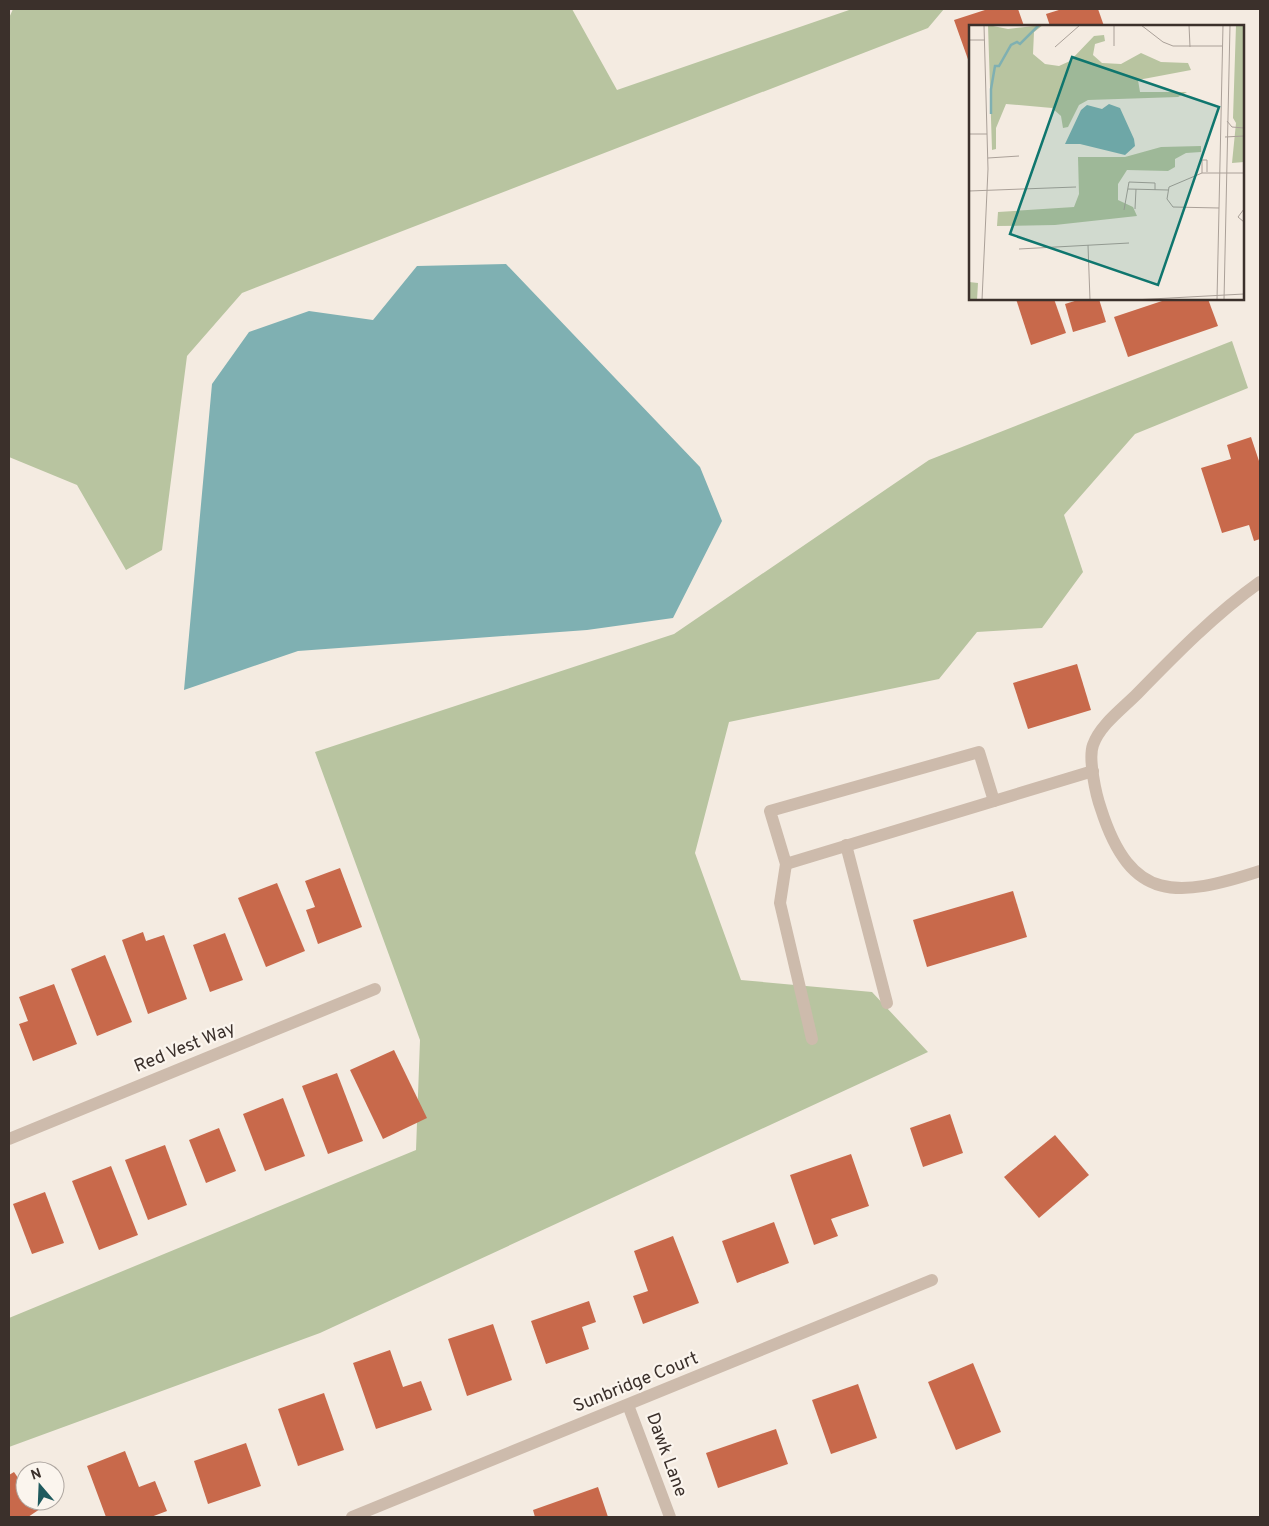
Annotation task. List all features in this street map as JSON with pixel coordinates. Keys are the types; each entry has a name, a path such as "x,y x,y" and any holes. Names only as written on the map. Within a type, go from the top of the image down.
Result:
{"street":[{"path":"1260,582 1178,652 1106,724 1092,746 1093,771 1098,801 1114,844 1134,872 1162,887 1198,888 1260,871"},
{"path":"812,1039 780,903 786,864 770,811 979,752 994,801"},
{"path":"786,864 1093,771"},
{"path":"846,845 887,1003"},
{"name":"Red Vest Way","path":"9,1139 375,989"},
{"name":"Sunbridge Court","path":"352,1517 932,1280"},
{"name":"Dawk Lane","path":"628,1405 670,1517"}],"green space":[{"path":"13,9 572,9 617,90 852,9 944,9 928,28 242,293 187,356 162,550 126,570 77,485 9,457 9,18"},
{"path":"1232,341 1248,388 1135,434 1064,515 1083,572 1042,628 977,632 939,679 729,722 695,853 741,980 872,992 928,1052 320,1333 9,1447 9,1318 416,1150 420,1040 315,752 674,634 929,460"}],"water":[{"path":"506,264 700,467 722,521 673,618 587,630 298,651 184,690 212,384 249,332 309,311 373,320 417,266"}],"building":[{"path":"988,9 1018,9 1024,25 969,25 969,62 954,20"},
{"path":"1062,9 1098,9 1104,25 1050,25 1046,14"},
{"path":"1016,300 1054,300 1066,333 1031,345"},
{"path":"1078,300 1099,300 1106,322 1073,332 1065,304"},
{"path":"1165,300 1208,300 1218,326 1128,357 1114,317"},
{"path":"1251,437 1260,464 1260,539 1254,541 1249,525 1222,533 1201,468 1231,459 1227,445"},
{"path":"1077,664 1091,710 1028,729 1013,683"},
{"path":"340,868 362,927 318,944 306,910 315,907 305,881"},
{"path":"277,883 305,951 266,967 238,898"},
{"path":"1013,891 1027,937 927,967 913,920"},
{"path":"143,932 146,941 164,935 187,999 148,1014 122,940"},
{"path":"225,933 243,980 210,992 193,945"},
{"path":"105,955 132,1022 97,1036 71,969"},
{"path":"54,984 77,1044 33,1061 19,1024 28,1021 19,997"},
{"path":"394,1050 427,1118 383,1139 350,1070"},
{"path":"337,1073 363,1141 328,1154 302,1086"},
{"path":"283,1098 305,1156 265,1171 243,1114"},
{"path":"950,1114 963,1153 923,1167 910,1128"},
{"path":"219,1128 236,1171 206,1183 189,1140"},
{"path":"1055,1135 1089,1175 1039,1218 1004,1177"},
{"path":"165,1145 187,1205 148,1220 125,1160"},
{"path":"851,1154 869,1206 831,1219 838,1236 814,1245 790,1175"},
{"path":"111,1166 138,1235 99,1250 72,1181"},
{"path":"45,1192 64,1243 32,1254 13,1204"},
{"path":"774,1222 789,1263 737,1283 722,1241"},
{"path":"673,1236 699,1303 643,1324 633,1296 648,1291 634,1251"},
{"path":"589,1301 596,1322 582,1327 589,1349 546,1364 531,1321"},
{"path":"493,1324 512,1380 467,1396 448,1339"},
{"path":"390,1350 403,1387 421,1381 432,1410 376,1429 353,1363"},
{"path":"973,1363 1001,1432 956,1450 928,1382"},
{"path":"858,1384 877,1438 831,1454 812,1400"},
{"path":"324,1393 344,1450 298,1466 278,1409"},
{"path":"776,1429 788,1464 718,1488 706,1453"},
{"path":"246,1443 261,1486 208,1504 194,1461"},
{"path":"125,1451 139,1487 155,1481 167,1511 151,1517 106,1517 87,1466"},
{"path":"14,1472 15,1473 15,1511 37,1511 28,1517 9,1517 9,1475"},
{"path":"598,1487 608,1517 535,1517 533,1510"}]}
